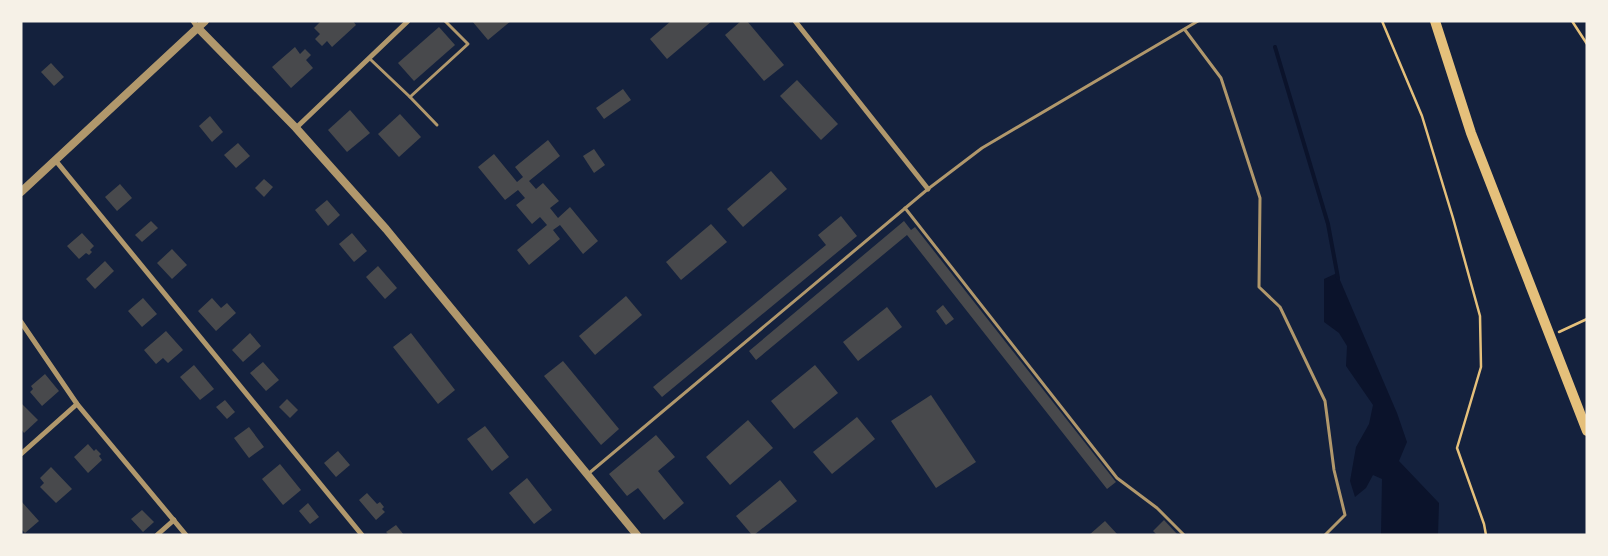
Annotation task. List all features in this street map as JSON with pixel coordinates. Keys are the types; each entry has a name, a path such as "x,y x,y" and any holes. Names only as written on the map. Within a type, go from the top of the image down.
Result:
{"main road":[{"path":"1435,21 1471,133 1587,431"}],"street":[{"path":"21,192 56,161 196,25 205,21"},
{"path":"296,128 408,21"},
{"path":"795,21 928,189"},
{"path":"196,25 296,128 386,229 636,535"},
{"path":"56,161 362,535"},
{"path":"21,322 77,404 186,535"},
{"path":"21,454 77,404"},
{"path":"157,535 174,520"}],"lane":[{"path":"410,97 468,44 444,21"},
{"path":"588,474 905,208 982,148 1198,21"},
{"path":"1185,30 1221,78 1260,198 1259,287 1280,307 1325,401 1334,470 1345,515 1325,535"},
{"path":"370,59 437,125"},
{"path":"905,208 1117,478 1157,508 1184,535"}],"path":[{"path":"1382,21 1422,116 1454,218 1480,316 1481,367 1457,448 1484,524 1486,535"},
{"path":"1572,21 1587,44"},
{"path":"1549,337 1587,319"}],"water":[{"path":"1337,273 1397,413 1407,442 1399,461 1439,503 1438,535 1381,535 1382,479 1373,475 1366,488 1355,497 1350,481 1356,447 1369,424 1373,405 1346,366 1347,346 1339,333 1324,322 1324,279"}],"building":[{"path":"321,21 353,21 356,25 332,47 327,41 322,46 315,39 320,34 314,28"},
{"path":"472,21 511,21 488,40"},
{"path":"671,21 712,21 667,59 650,39"},
{"path":"741,21 747,21 784,65 764,81 725,35"},
{"path":"439,27 455,45 414,81 398,63"},
{"path":"295,47 300,54 305,49 311,55 306,60 313,68 291,88 272,67"},
{"path":"51,63 64,77 54,86 41,72"},
{"path":"797,80 838,124 821,140 780,96"},
{"path":"623,89 631,100 604,119 596,108"},
{"path":"350,110 370,133 347,152 328,130"},
{"path":"400,114 421,137 399,157 378,134"},
{"path":"210,116 223,132 212,142 199,126"},
{"path":"548,140 560,156 529,181 536,189 543,183 559,201 550,208 558,218 570,207 598,241 583,254 560,225 553,230 560,239 529,265 517,250 547,225 540,217 532,224 516,205 525,198 518,190 505,200 478,167 494,154 517,182 523,177 515,167"},
{"path":"238,143 250,156 236,168 224,155"},
{"path":"594,149 605,165 594,173 583,156"},
{"path":"771,171 787,189 743,227 727,209"},
{"path":"264,179 273,187 264,197 255,188"},
{"path":"120,184 132,198 117,211 105,197"},
{"path":"327,200 340,215 328,226 315,210"},
{"path":"841,216 857,236 662,397 653,387 826,245 818,235"},
{"path":"151,221 158,228 142,242 135,235"},
{"path":"904,221 911,230 915,227 1116,482 1107,489 907,235 756,360 749,351"},
{"path":"711,224 727,242 681,280 666,262"},
{"path":"82,233 94,246 90,250 92,252 89,255 86,253 79,259 67,246"},
{"path":"352,233 367,251 354,262 339,244"},
{"path":"172,249 187,265 172,279 157,263"},
{"path":"105,261 114,271 95,289 86,279"},
{"path":"378,266 397,288 385,299 366,277"},
{"path":"626,296 642,315 595,355 579,336"},
{"path":"143,298 157,314 142,327 128,311"},
{"path":"212,298 221,308 227,303 236,313 216,331 198,311"},
{"path":"943,305 954,319 946,325 936,311"},
{"path":"887,307 902,327 858,361 843,342"},
{"path":"166,331 183,350 168,363 163,358 156,364 144,350"},
{"path":"250,333 261,346 243,362 232,350"},
{"path":"411,333 455,390 438,404 393,347"},
{"path":"563,361 619,429 601,445 544,376"},
{"path":"263,362 279,380 266,391 250,373"},
{"path":"194,365 214,389 200,400 180,377"},
{"path":"815,365 838,393 794,429 771,401"},
{"path":"45,374 59,391 42,406 30,392 33,389 31,386"},
{"path":"931,395 976,462 936,488 891,421"},
{"path":"287,399 298,410 290,418 279,407"},
{"path":"225,400 235,412 227,419 216,407"},
{"path":"21,403 38,420 24,433 21,429"},
{"path":"857,417 875,439 832,474 813,452"},
{"path":"748,420 773,448 730,485 706,457"},
{"path":"485,426 509,457 492,471 467,439"},
{"path":"249,427 264,447 249,458 234,438"},
{"path":"656,435 675,457 658,471 684,503 664,520 638,488 627,496 609,474"},
{"path":"88,444 94,451 96,449 101,454 99,456 102,460 88,473 74,457"},
{"path":"338,451 350,465 336,477 324,463"},
{"path":"280,464 301,490 283,505 262,479"},
{"path":"51,467 72,489 56,503 40,487 44,483 40,478"},
{"path":"527,478 552,510 534,524 509,493"},
{"path":"780,480 797,501 752,535 736,516"},
{"path":"367,493 377,504 380,502 384,507 382,509 385,512 376,520 359,500"},
{"path":"21,501 39,521 25,533 21,529"},
{"path":"308,503 319,517 310,524 299,511"},
{"path":"142,510 154,522 143,532 131,519"},
{"path":"1164,520 1178,535 1157,535 1153,531"},
{"path":"1105,521 1118,535 1089,535"},
{"path":"396,525 404,535 389,535 386,532"}],"waterway":[{"path":"1275,47 1328,224 1338,278"}]}
